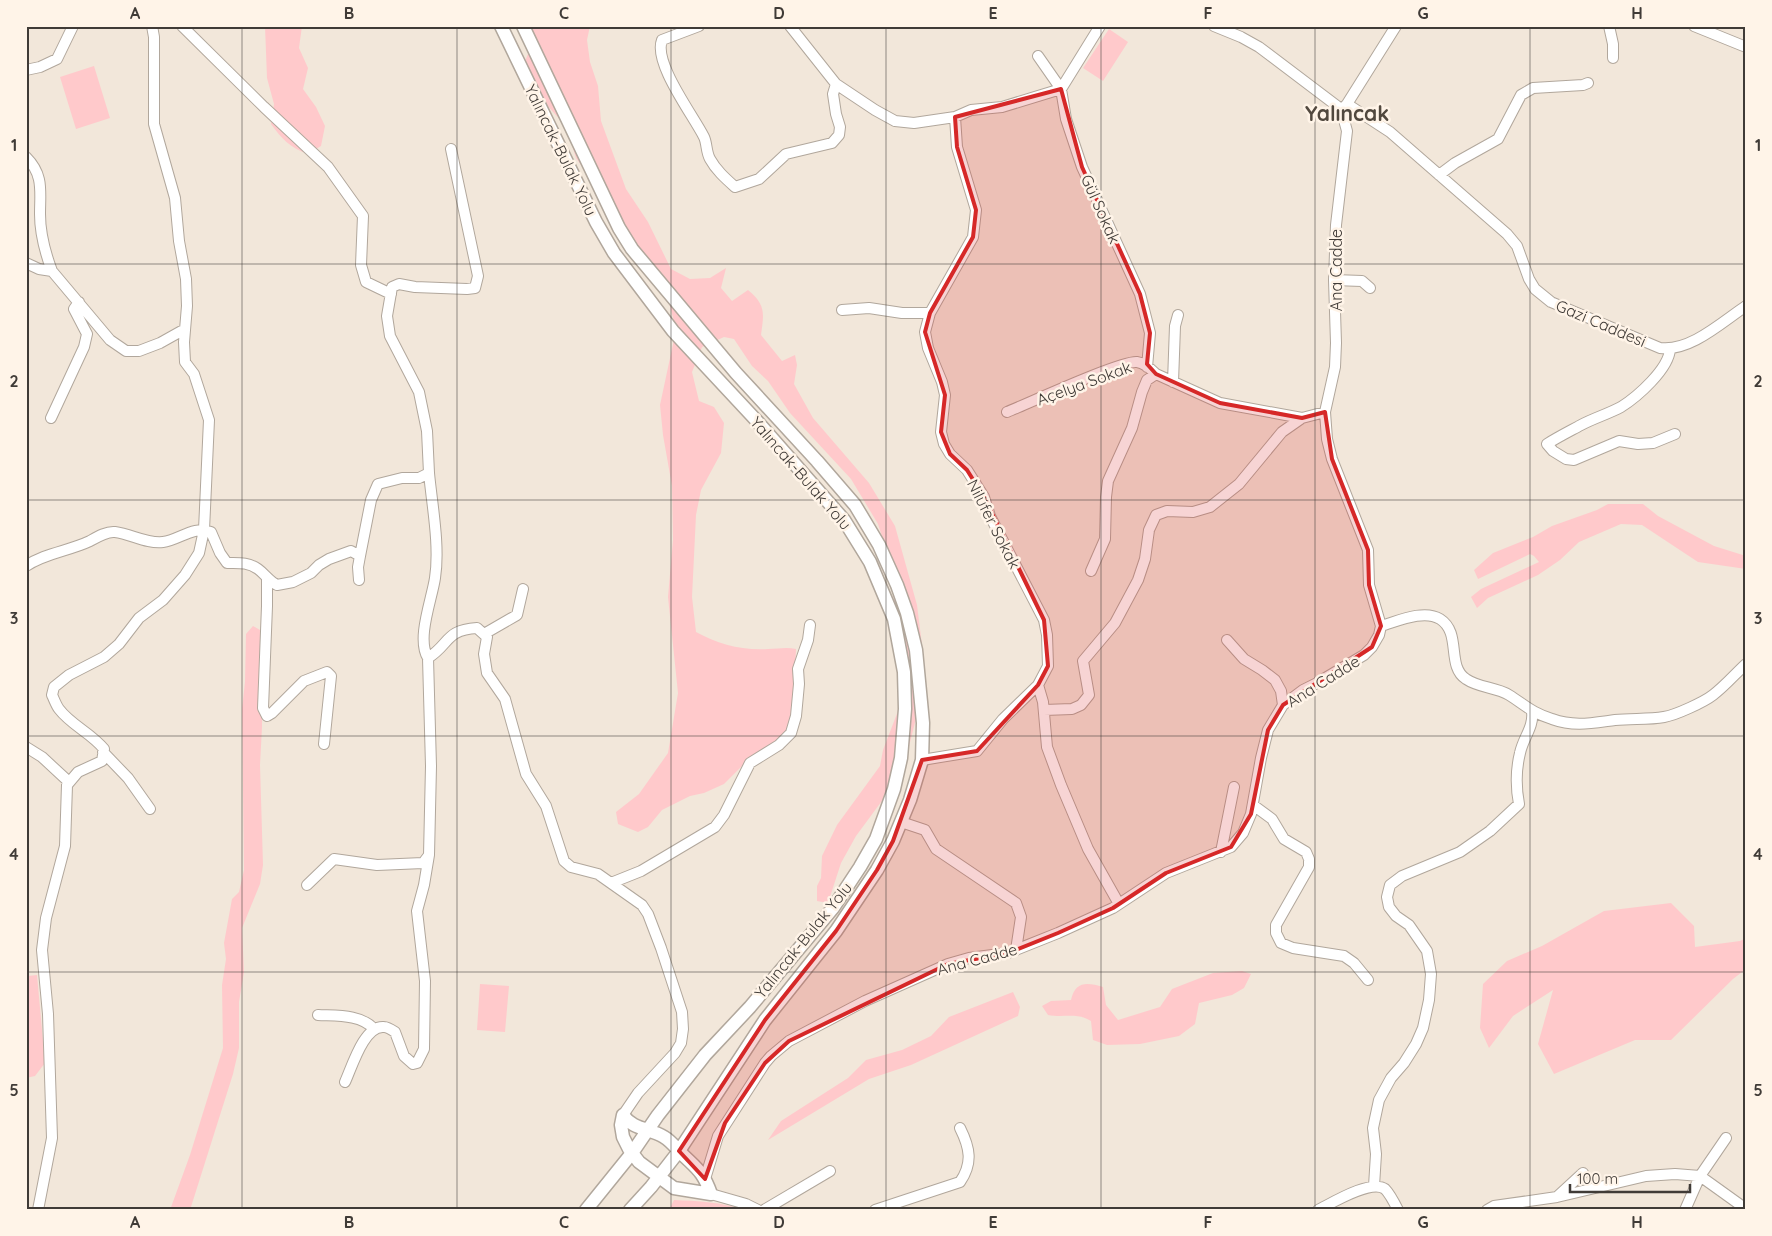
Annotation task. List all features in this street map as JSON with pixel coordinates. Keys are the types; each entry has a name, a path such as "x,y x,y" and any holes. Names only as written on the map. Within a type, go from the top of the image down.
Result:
{"main road":[{"name":"Yalıncak-Bulak Yolu","path":"501,26 596,222 614,252 673,331 819,490 844,520 859,544 880,585 894,619 904,672 904,717 900,758 894,789 876,839 865,859 833,908 750,1007 705,1055 632,1153 586,1210"},
{"name":"Yalıncak-Bulak Yolu","path":"523,26 619,228 632,249 736,373 854,505 879,545 907,613 916,650 923,723 922,760 910,800 893,841 877,870 836,931 766,1020 679,1151 630,1210"},
{"path":"623,1115 629,1122 664,1137 697,1167 705,1178 711,1194 674,1188 639,1162 632,1153 621,1131 623,1115"}],"street":[{"path":"26,70 40,67 57,59 74,26"},
{"path":"150,809 128,778 104,752 104,749 96,740 74,724 58,709 52,694 54,687 70,674 104,657 120,644 139,618 163,600 185,575 199,553 204,530 210,420 194,374 185,362 186,279 175,198 154,124 154,37 152,26"},
{"path":"182,26 328,167 363,216 361,265 366,282 391,294"},
{"path":"699,26 662,40 660,46 668,75 705,139 708,156 720,174 735,187 759,179 786,154 832,143 839,135 840,127 836,114 834,94 836,84"},
{"path":"790,26 836,84 895,121 914,123 955,116 971,110 1002,107 1061,89 1100,26"},
{"path":"1214,26 1259,47 1328,99 1344,107 1396,26"},
{"path":"1610,26 1613,58"},
{"path":"1694,26 1746,48"},
{"name":"Gül Sokak","path":"1038,56 1061,89 1066,119 1082,166 1140,294 1150,334 1147,367"},
{"path":"1439,175 1454,163 1498,139 1521,95 1533,88 1588,83"},
{"name":"Gazi Caddesi","path":"1344,107 1390,132 1507,234 1517,246 1529,279 1535,289 1551,302 1660,348 1670,349"},
{"name":"Ana Cadde","path":"705,1178 718,1136 771,1056 789,1041 865,1001 948,964 969,958 1008,953 1058,933 1119,904 1166,874 1231,847 1243,833 1252,814 1261,758 1268,730 1283,705 1303,690 1317,684 1372,648 1381,626 1369,585 1368,550 1332,459 1327,440 1325,412 1335,367 1334,280 1336,224 1347,130 1344,107"},
{"name":"Nilüfer Sokak","path":"955,116 958,146 976,210 973,238 930,313 925,332 928,348 942,382 945,395 942,432 944,444 950,454 967,470 984,497 990,516 1044,620 1047,635 1048,666 1038,685"},
{"path":"345,1082 365,1038 374,1029 384,1027 395,1032 404,1056 413,1064 417,1063 424,1049 425,981 417,911 424,885 428,855 431,766 425,620 435,577 436,532 429,473 427,431 419,392 390,336 388,316 392,287 399,284 415,287 475,288 478,276 452,150"},
{"path":"26,157 36,167 40,188 40,216 47,257 52,271 110,340 126,352 140,351 160,343 185,329"},
{"path":"26,263 39,269 52,271"},
{"path":"1334,280 1362,280 1370,288"},
{"path":"51,418 86,340 87,334 74,309 80,302"},
{"path":"1675,434 1653,443 1638,444 1619,441 1574,460 1566,459 1553,451 1547,444 1581,425 1621,407 1640,393 1664,367 1668,360 1670,349 1694,341 1746,306"},
{"path":"842,310 869,308 902,313 930,313"},
{"path":"1173,382 1175,326 1178,315"},
{"name":"Açelya Sokak","path":"1007,412 1114,368 1136,362 1151,368 1156,374 1220,403 1302,418"},
{"path":"1091,571 1105,539 1108,481 1132,428 1147,380 1156,374"},
{"path":"1044,710 1072,709 1082,706 1089,696 1083,661 1115,623 1138,580 1146,559 1149,530 1156,515 1167,510 1193,512 1210,507 1239,484 1282,432 1302,418 1325,412"},
{"path":"359,580 358,567 371,500 378,484 402,478 419,478 429,473"},
{"path":"26,566 37,559 61,553 113,531 156,543 170,541 186,534 204,530 210,532 227,563 245,562 259,569 277,585 293,582 311,574 319,565 329,559 351,551 360,556"},
{"path":"267,578 263,708 267,716 272,714 304,681 326,672 331,676 324,744"},
{"path":"484,634 517,615 523,589"},
{"path":"1381,626 1414,616 1438,618 1445,623 1453,636 1456,663 1467,680 1508,694 1532,712 1554,720 1580,725 1617,720 1665,717 1676,714 1712,696 1746,664"},
{"path":"611,883 641,871 715,827 724,815 750,763 779,745 791,733 796,716 799,684 798,669 808,640 810,625"},
{"path":"428,658 436,653 452,634 464,629 477,628 487,637 484,654 487,673 505,700 526,774 546,806 564,860 571,867 598,874 642,905 648,914 682,1012 683,1029 681,1043 669,1062 638,1093 623,1115"},
{"path":"1227,640 1244,659 1275,680 1281,691 1283,705"},
{"path":"922,760 978,751 1003,719 1038,685"},
{"path":"1038,685 1044,710 1047,747 1061,785 1088,849 1119,904"},
{"path":"1374,1186 1376,1154 1373,1128 1379,1100 1391,1078 1404,1063 1416,1044 1423,1028 1429,1000 1431,974 1427,951 1409,925 1396,916 1389,907 1387,897 1390,885 1402,876 1460,852 1490,831 1519,804 1517,794 1520,752 1533,720 1532,712"},
{"path":"26,747 42,758 69,782"},
{"path":"38,1210 52,1138 48,1014 42,950 46,918 65,846 67,784 78,772 102,761 104,752"},
{"path":"1221,852 1234,787"},
{"path":"1253,805 1272,819 1284,838 1306,852 1309,859 1308,867 1276,925 1276,933 1281,943 1293,948 1344,956 1354,963 1368,980"},
{"path":"901,822 925,830 936,849 1016,903 1020,917 1016,950"},
{"path":"307,885 334,859 377,865 423,863 428,855"},
{"path":"318,1016 348,1017 370,1024 374,1029"},
{"path":"875,1210 960,1182 965,1174 969,1158 968,1144 960,1128"},
{"path":"1684,1210 1700,1176 1726,1138"},
{"path":"764,1210 830,1172"},
{"path":"1557,1197 1583,1173"},
{"path":"1487,1210 1494,1206 1557,1197 1646,1176 1675,1174 1700,1176 1746,1209"},
{"path":"1318,1210 1351,1193 1374,1186 1385,1189 1398,1210"},
{"path":"711,1194 746,1204 758,1210"}],"highlighted area":[{"path":"1061,89 1082,167 1140,294 1150,333 1147,364 1156,374 1220,403 1302,418 1325,412 1332,459 1368,550 1369,585 1381,626 1372,647 1283,705 1268,730 1251,814 1231,847 1166,873 1113,908 1058,933 1008,953 948,964 789,1041 765,1063 725,1123 705,1179 679,1151 765,1020 836,931 877,870 893,841 922,760 977,751 1038,685 1048,666 1044,620 984,497 967,470 950,454 941,432 945,395 925,332 930,313 973,237 976,210 957,147 955,117"}],"shaded area":[{"path":"265,26 302,26 299,48 308,68 303,89 316,107 325,126 321,146 308,154 286,142 271,124 274,104 267,78"},
{"path":"528,26 590,26 587,40 590,62 598,86 601,121 626,189 648,222 671,269 690,279 710,278 726,268 721,288 732,301 748,290 754,295 761,305 763,315 761,335 782,361 795,355 797,365 794,384 813,418 869,483 895,526 917,605 924,661 921,699 906,758 887,794 856,836 841,863 828,903 817,901 817,886 821,878 822,856 837,825 880,766 883,750 898,711 908,659 894,601 891,564 878,524 851,479 790,413 768,381 752,366 734,339 724,337 702,347 692,372 699,401 714,407 724,423 721,453 701,490 696,515 692,597 696,632 713,640 740,648 796,649 793,716 787,732 749,759 724,784 704,793 690,796 662,810 648,827 638,832 618,824 616,812 639,794 668,753 678,693 668,597 673,540 672,486 660,405 676,330 670,306 623,237 611,208 576,158 566,126 530,87 523,66 533,42"},
{"path":"1109,29 1128,42 1103,81 1083,68"},
{"path":"94,66 110,118 76,129 60,77"},
{"path":"1608,504 1643,504 1658,516 1714,546 1746,556 1746,569 1698,562 1642,525 1621,524 1579,542 1560,560 1538,575 1488,598 1477,608 1471,597 1481,589 1539,562 1530,554 1478,579 1474,570 1493,553 1533,537 1552,526 1597,510"},
{"path":"253,626 260,630 262,643 260,765 263,865 260,884 242,928 244,972 239,1002 239,1048 233,1074 190,1210 170,1210 190,1155 223,1048 222,985 226,959 224,943 232,899 239,892 244,870 242,709 245,682 246,634"},
{"path":"1671,903 1694,926 1695,947 1740,941 1746,938 1746,969 1733,979 1671,1040 1635,1040 1554,1074 1538,1044 1553,990 1513,1016 1489,1048 1480,1028 1483,984 1507,961 1542,946 1604,911"},
{"path":"1242,971 1251,974 1244,988 1232,995 1199,1003 1195,1024 1179,1036 1140,1044 1107,1045 1093,1040 1091,1021 1075,1016 1048,1015 1042,1006 1051,1001 1071,1000 1075,989 1082,984 1092,984 1103,987 1106,1005 1118,1020 1160,1007 1172,989 1213,973"},
{"path":"37,975 45,1063 35,1076 26,1078 26,978"},
{"path":"480,984 509,986 505,1032 477,1030"},
{"path":"1013,992 1020,1007 1018,1016 911,1065 869,1079 768,1140 781,1121 848,1078 866,1060 902,1050 931,1036 949,1017"},
{"path":"674,1200 700,1201 744,1210 669,1210"}],"district":[{"name":"Yalıncak","path":"1347,113"}]}
